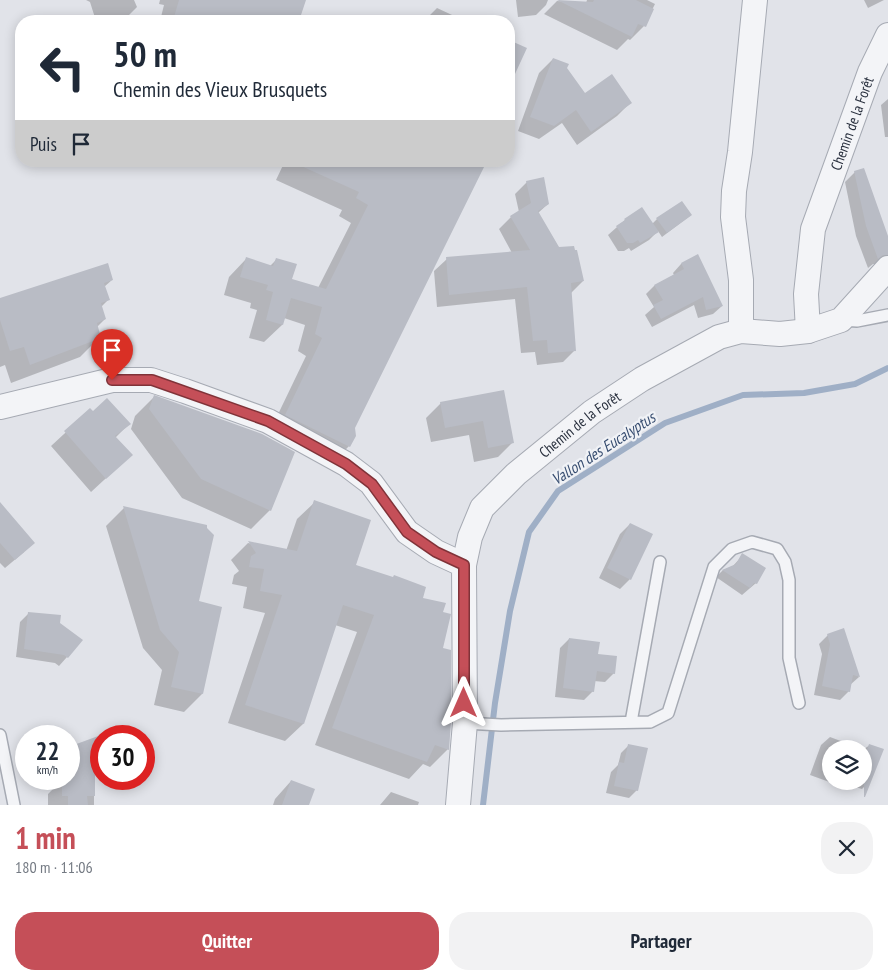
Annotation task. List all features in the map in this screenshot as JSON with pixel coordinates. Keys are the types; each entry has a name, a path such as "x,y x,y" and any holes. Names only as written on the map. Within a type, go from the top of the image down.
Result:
{"street":[{"path":"741,331 741,280 733,217 734,191 740,152 755,0"},
{"name":"Chemin de la Forêt","path":"808,331 806,294 813,229 870,72 888,35"},
{"name":"Chemin de la Forêt","path":"458,805 475,723 464,565 470,537 482,508 516,474 592,412 642,379 718,337 741,331 780,334 808,331 841,320 888,268"},
{"path":"0,406 112,380 152,380 177,388 268,421 346,464 372,484 407,532 436,552 464,565"}],"lane":[{"path":"841,320 857,321 888,315"},
{"path":"475,723 501,725 650,722 668,713 714,567 732,549 752,542 777,549 785,562 789,580 789,658 798,702"},
{"path":"630,722 660,562"},
{"path":"0,735 14,805"}],"building":[{"path":"179,0 306,0 301,15 175,15"},
{"path":"557,0 593,2 594,0 636,0 654,9 646,27 638,24 632,37"},
{"path":"515,43 527,48 515,74"},
{"path":"553,58 569,64 567,68 585,93 612,74 632,103 591,132 576,110 554,126 530,117"},
{"path":"303,167 484,167 355,428 356,436 350,447 285,415 322,338 315,334 322,307 291,298 283,325 266,320 273,292 266,290 268,285 240,277 246,257 273,266 276,258 297,264 292,279 326,289 368,205 356,198 359,192"},
{"path":"864,168 888,236 888,255 883,255 878,259 866,226 854,171"},
{"path":"544,177 549,204 538,211 559,247 574,246 575,250 577,250 584,281 571,283 576,351 548,353 547,340 533,341 527,287 449,295 446,257 530,250 510,216 531,203 526,181"},
{"path":"682,201 692,215 667,233 656,218"},
{"path":"642,207 659,232 640,243 638,240 633,243 627,243 616,226"},
{"path":"698,254 723,306 706,310 703,297 661,319 653,305 663,300 654,285 684,269 681,263"},
{"path":"108,263 113,280 104,283 110,300 101,303 106,319 97,323 101,338 30,365 24,347 10,351 0,320 0,298"},
{"path":"504,390 514,443 488,448 483,421 445,428 440,402"},
{"path":"154,395 262,434 295,452 271,511 201,479 149,409"},
{"path":"107,398 131,424 115,436 133,455 106,479 64,431 90,408 93,411"},
{"path":"314,500 371,520 356,565 393,577 394,575 426,587 423,598 446,603 443,612 451,614 443,648 451,650 449,750 435,745 427,762 332,728 374,615 343,605 304,724 245,705 282,595 260,591 264,569 249,567 251,556 256,553 248,541 297,551"},
{"path":"0,502 35,543 15,560 0,543"},
{"path":"123,506 207,525 207,528 214,535 199,601 222,607 203,694 171,687 179,652 160,630"},
{"path":"630,523 653,534 631,580 607,568"},
{"path":"742,553 766,568 757,584 754,583 750,588 722,570 736,564"},
{"path":"28,612 61,615 60,623 83,640 68,658 64,655 24,649"},
{"path":"844,628 860,677 853,675 850,692 822,686 830,644 827,634"},
{"path":"569,638 600,642 598,654 617,656 615,674 597,671 594,692 563,688"},
{"path":"90,739 90,790 95,790 95,796 87,796 88,805 68,805 68,796 62,796 62,790 80,790 80,743"},
{"path":"628,744 648,748 638,791 614,786 619,762 624,763"},
{"path":"872,745 884,749 872,779"},
{"path":"291,780 315,789 309,805 282,805"},
{"path":"864,790 868,790 865,797"}],"waterway":[{"name":"Vallon des Eucalyptus","path":"483,805 495,703 510,611 529,532 558,491 665,423 743,395 804,393 855,384 888,368"}],"route":[{"path":"112,380 152,380 268,421 346,464 372,484 407,532 436,552 464,565 464,703"}]}
